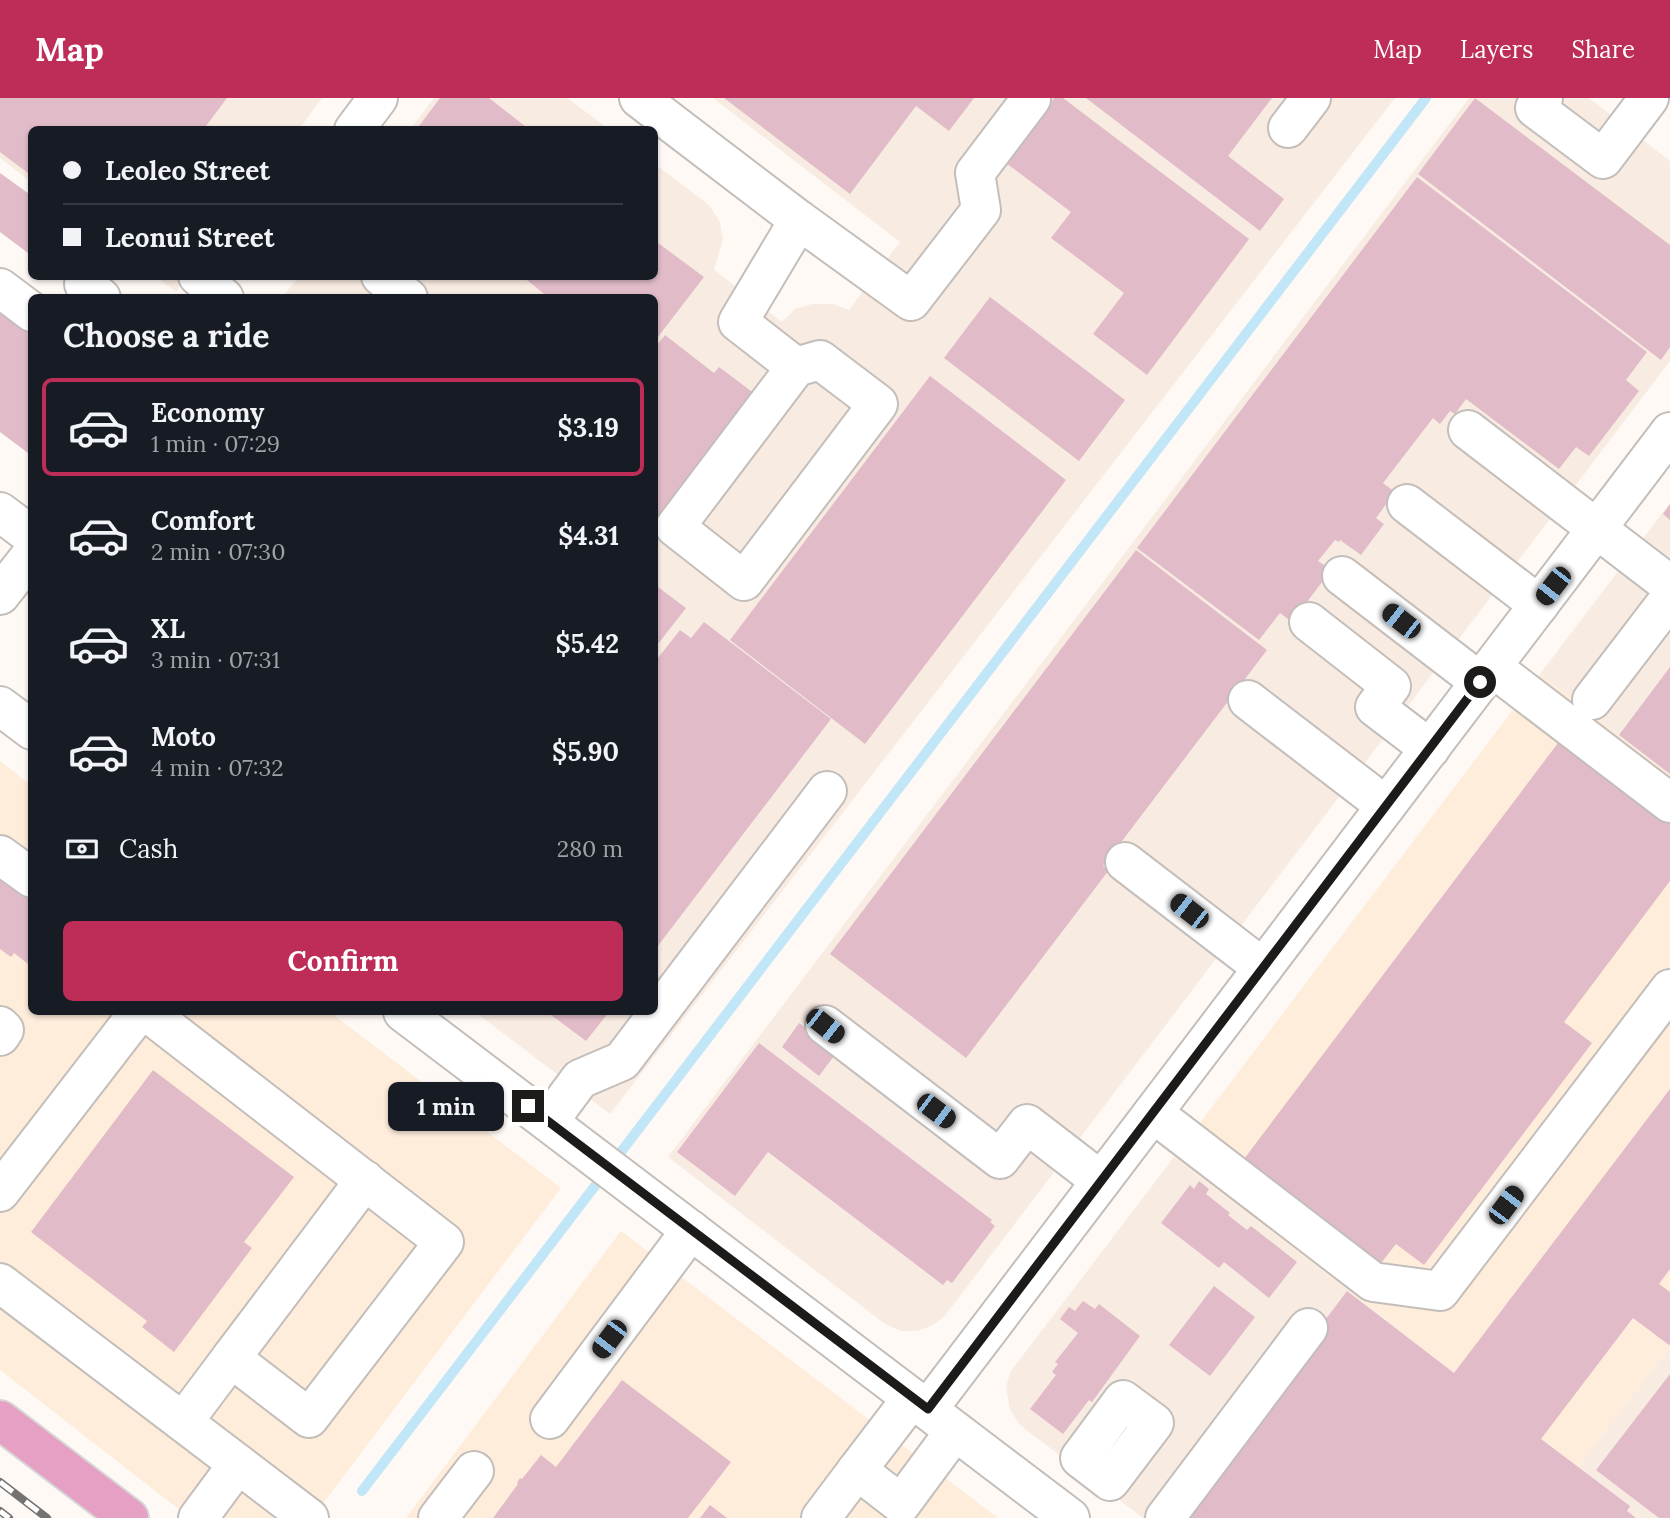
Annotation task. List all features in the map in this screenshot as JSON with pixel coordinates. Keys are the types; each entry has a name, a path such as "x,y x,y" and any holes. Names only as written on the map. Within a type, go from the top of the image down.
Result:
{"main road":[{"path":"0,1420 129,1518"}],"street":[{"path":"357,126 378,98"},
{"path":"639,98 911,302 981,210 975,173 1031,99"},
{"path":"1288,128 1311,98"},
{"path":"1543,98 1535,108 1603,159 1648,98"},
{"path":"1661,98 1670,104"},
{"path":"796,367 738,322 799,220"},
{"path":"203,280 220,294"},
{"path":"228,294 239,280"},
{"path":"386,280 403,294"},
{"path":"0,288 28,309"},
{"path":"820,360 878,404 744,580 675,527 796,367 820,360"},
{"path":"1468,430 1670,585"},
{"path":"821,1518 857,1470 931,1413 1101,1181 1670,432"},
{"path":"1407,503 1539,605"},
{"path":"0,512 28,533"},
{"path":"0,595 28,559"},
{"path":"1342,576 1670,803"},
{"path":"1592,700 1670,598"},
{"path":"1308,622 1391,686 1376,708 1430,749"},
{"path":"1248,700 1386,806"},
{"path":"0,706 28,727"},
{"path":"658,1014 827,791"},
{"path":"0,855 28,875"},
{"path":"1125,862 1263,968"},
{"path":"1153,1113 1373,1282 1440,1291 1670,989"},
{"path":"0,1192 137,1015"},
{"path":"151,1015 444,1242 309,1418 232,1358"},
{"path":"407,1015 1067,1515 1095,1470"},
{"path":"549,1121 580,1079 622,1061 657,1015"},
{"path":"825,1026 1000,1159 1027,1124 1101,1181"},
{"path":"0,1027 5,1030 0,1036"},
{"path":"183,1423 365,1180"},
{"path":"550,1419 691,1230"},
{"path":"0,1283 309,1518"},
{"path":"1165,1518 1308,1328"},
{"path":"857,1470 910,1511 931,1413"},
{"path":"198,1518 238,1464"},
{"path":"438,1518 474,1471"}],"shaded area":[{"path":"0,98 322,98 301,126 28,126 28,180 0,158"},
{"path":"434,98 567,98 605,126 413,126"},
{"path":"713,98 1395,98 610,1114 479,1015 658,1015 658,294 285,294 296,280 658,280 658,166 709,205 720,222 723,240 714,270 782,322 795,309 812,304 833,304 849,310 900,242"},
{"path":"1469,98 1589,98 1670,161 1670,361 944,1317 917,1331 901,1331 885,1324 668,1157"},
{"path":"160,280 185,280 176,292"},
{"path":"1670,503 1670,774 1540,674"},
{"path":"1540,674 1670,774 1670,1347 1578,1467 1174,1157"},
{"path":"0,761 28,783 28,1015 334,1015 561,1188 312,1518 190,1518 0,1370"},
{"path":"1174,1157 1578,1467 1670,1347 1670,1518 1143,1518 1021,1426 1010,1410 1006,1386 1011,1371"},
{"path":"621,1231 998,1518 406,1518"}],"building":[{"path":"0,98 227,98 206,126 28,126 28,173 0,152"},
{"path":"440,98 489,98 525,126 419,126"},
{"path":"724,98 974,98 949,131 916,106 850,194"},
{"path":"1054,98 1063,98 1249,239 1147,375 1093,334 1124,293 1051,238 1071,212 1006,163"},
{"path":"1086,98 1272,98 1228,156 1284,199 1260,231"},
{"path":"1475,98 1670,245 1670,347 1661,360 1418,174"},
{"path":"0,173 28,193 28,253 0,232"},
{"path":"1417,177 1647,352 1626,380 1639,391 1589,456 1576,447 1559,469 1466,399 1455,414 1450,411 1440,424 1433,418 1383,483 1395,492 1376,518 1384,524 1361,555 1340,540 1335,540 1318,561 1331,570 1292,622 1280,613 1259,640 1137,548"},
{"path":"658,243 704,277 658,337 658,294 544,294 527,280 658,280"},
{"path":"0,297 28,318 28,453 0,432"},
{"path":"990,297 1125,400 1079,461 944,358"},
{"path":"665,335 714,373 719,367 755,394 658,523 658,344"},
{"path":"930,376 1066,480 865,744 730,640"},
{"path":"1670,504 1670,520 1663,514"},
{"path":"1136,550 1267,650 1103,866 1109,870 966,1058 830,954"},
{"path":"658,587 686,608 658,644"},
{"path":"704,622 831,719 658,946 658,658 680,630 691,638"},
{"path":"1670,667 1670,774 1619,735"},
{"path":"1561,739 1670,822 1670,881 1564,1022 1592,1043 1424,1265 1396,1244 1378,1267 1241,1163"},
{"path":"0,878 28,899 28,964 14,953 11,957 0,949"},
{"path":"551,1015 607,1015 586,1041"},
{"path":"799,1023 837,1052 819,1076 782,1047"},
{"path":"759,1043 992,1220 990,1222 995,1226 952,1283 947,1280 943,1285 768,1152 735,1196 677,1152"},
{"path":"153,1070 294,1177 244,1242 252,1248 174,1352 142,1327 147,1321 31,1232"},
{"path":"1670,1089 1670,1269 1659,1284 1670,1292 1670,1344 1633,1318 1541,1439 1630,1506 1627,1511 1636,1518 1176,1518 1347,1291 1454,1373"},
{"path":"1199,1181 1209,1189 1206,1194 1230,1213 1228,1215 1247,1230 1251,1226 1297,1262 1269,1298 1224,1262 1219,1268 1161,1223 1190,1185 1194,1189"},
{"path":"1214,1286 1255,1317 1210,1376 1169,1345"},
{"path":"1083,1301 1095,1309 1099,1304 1140,1336 1092,1402 1089,1400 1063,1434 1030,1409 1056,1375 1052,1372 1058,1364 1055,1362 1078,1333 1060,1319 1069,1307 1075,1311"},
{"path":"1670,1374 1670,1518 1659,1518 1596,1470"},
{"path":"622,1380 731,1462 688,1518 493,1518 520,1478 522,1479 541,1455 556,1467"},
{"path":"710,1505 727,1518 700,1518"}],"waterway":[{"path":"362,1491 1426,98"}],"railway":[{"path":"0,1482 47,1518"},
{"path":"0,1511 9,1518"}],"route":[{"path":"528,1106 928,1409 1480,682"}]}
